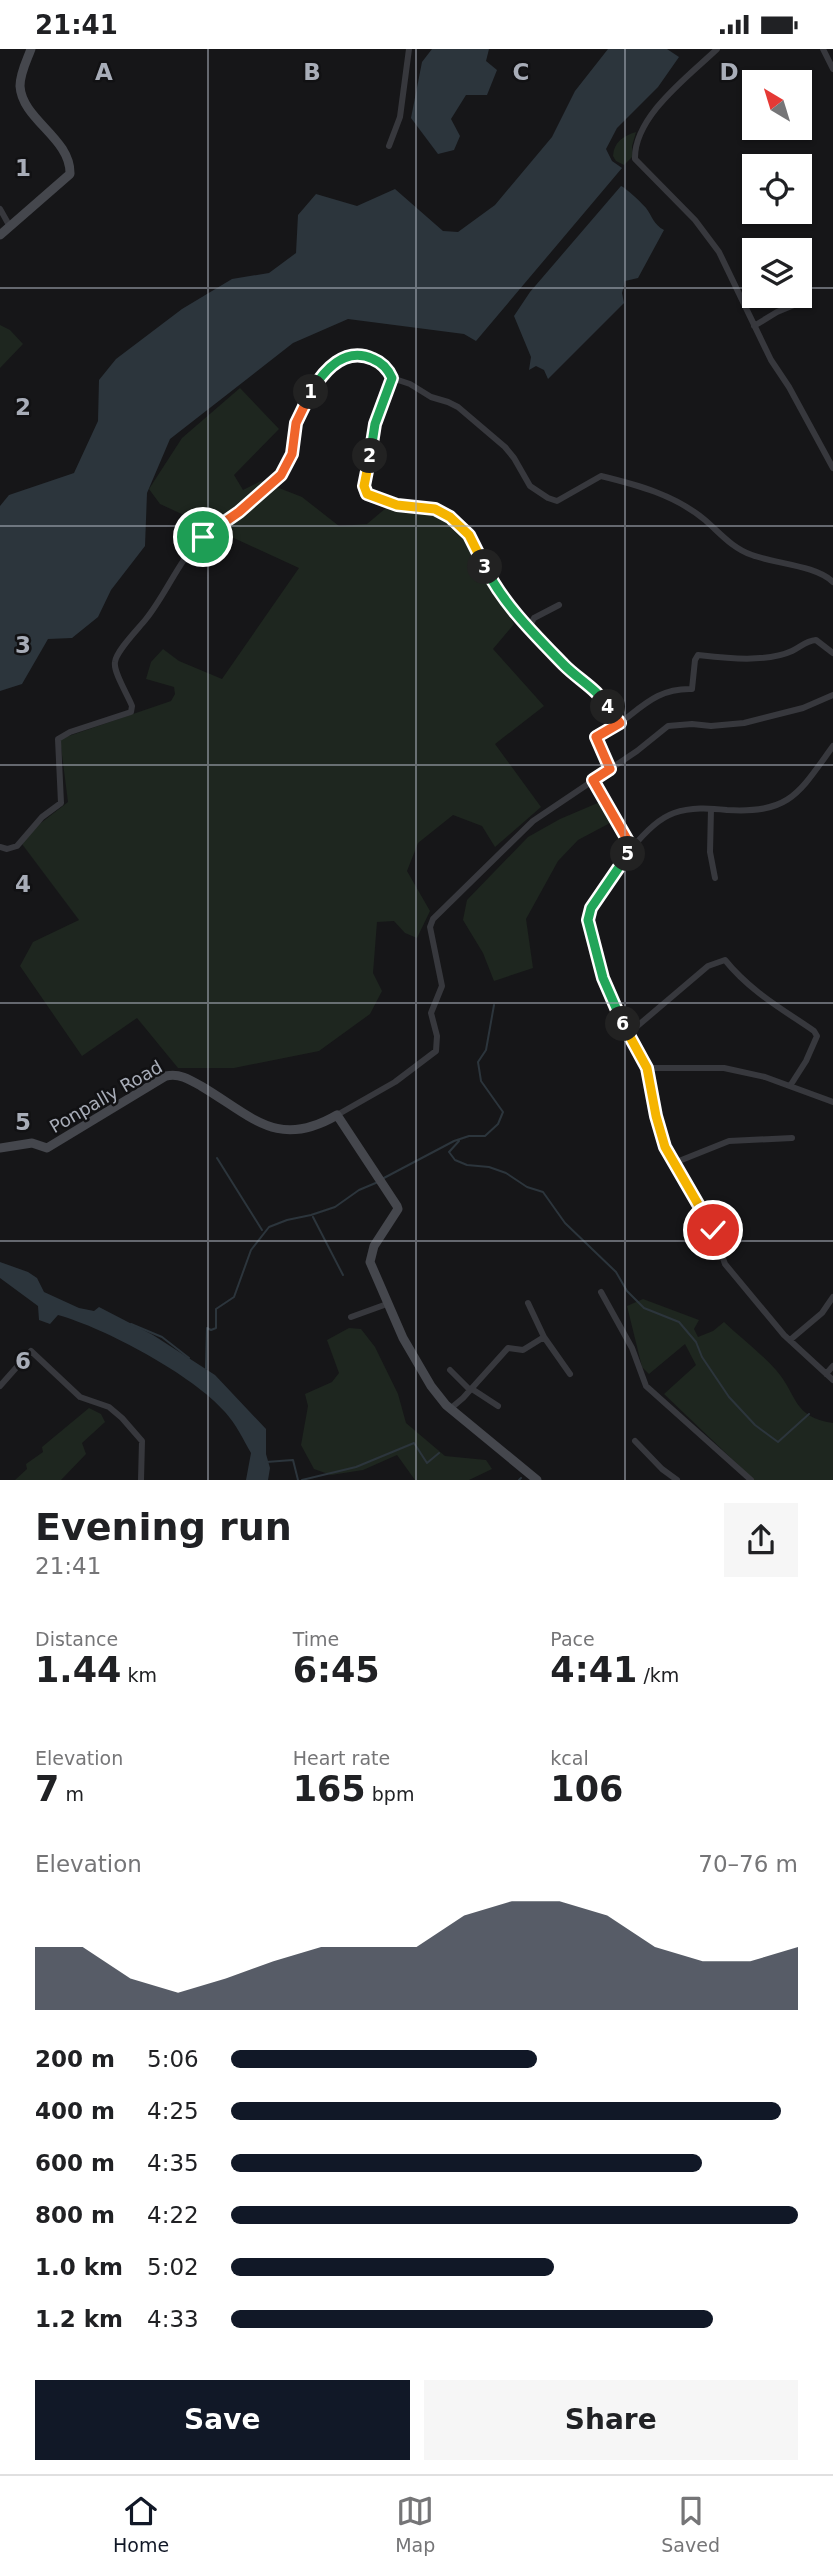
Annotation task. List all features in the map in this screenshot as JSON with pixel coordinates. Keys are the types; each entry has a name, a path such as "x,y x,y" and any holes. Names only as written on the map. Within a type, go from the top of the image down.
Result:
{"main road":[{"path":"0,235 71,174 71,163 65,153 24,101 20,85 31,49"},
{"name":"Ponpally Road","path":"0,1148 32,1143 47,1148 166,1076 176,1074 193,1081 258,1121 281,1130 295,1131 319,1126 337,1115"},
{"path":"337,1115 398,1209 374,1246 370,1262 387,1304 431,1386 450,1409 537,1480"}],"street":[{"path":"389,146 400,117 409,49"},
{"path":"717,49 656,109 637,140 635,159 695,220 719,252 771,360 789,387 833,468"},
{"path":"823,49 833,69"},
{"path":"0,209 9,225"},
{"path":"754,326 787,308"},
{"path":"0,847 7,849 17,846 42,817 61,803 58,739 70,732 131,712 132,706 114,665 117,655 150,614 182,562 203,537 239,512 281,475 292,454 296,423 314,387 328,369 340,359 352,354 362,354 378,361 388,369 392,378 375,424 364,486 367,494 397,505 435,509 461,525 503,597 566,666 597,692 620,723"},
{"path":"392,378 458,407 505,447 530,486 548,498 557,501 601,476 641,485 680,503 704,519 731,545 750,555 816,571 833,582"},
{"path":"529,628 534,618 559,605"},
{"path":"610,769 596,737 662,692 676,688 692,689 698,655 760,658 791,652 808,641 816,640 833,653"},
{"path":"337,1115 395,1081 436,1051 437,1036 431,1013 442,986 430,927 433,919 533,821 637,751 668,726 744,723 803,708 833,695"},
{"path":"833,746 798,793 782,804 770,809 745,811 700,808 669,815 632,848 591,908 588,920 603,978 628,1034 647,1068 665,1147 713,1230 725,1264 790,1340 833,1380"},
{"path":"593,780 632,848"},
{"path":"711,809 710,852 715,878"},
{"path":"628,1034 708,966 725,960 740,978 764,998 814,1031 817,1036 806,1061 790,1086"},
{"path":"647,1068 724,1068 790,1086 833,1102"},
{"path":"674,1163 729,1140 792,1138"},
{"path":"601,1292 628,1338 646,1386 751,1480"},
{"path":"790,1340 822,1313 833,1297"},
{"path":"528,1303 544,1337 570,1374"},
{"path":"351,1317 387,1304"},
{"path":"450,1409 508,1348 523,1350 544,1337"},
{"path":"0,1386 31,1351 80,1397 109,1407 142,1441 144,1454 141,1480"},
{"path":"826,1374 833,1366"},
{"path":"450,1370 471,1389 498,1406"},
{"path":"635,1441 662,1469 677,1480"}],"shaded area":[{"path":"432,49 489,49 486,61 497,70 487,95 466,95 451,119 460,136 454,150 438,154 411,118 422,62"},
{"path":"608,49 667,49 679,57 658,87 617,128 606,149 612,161 622,168 476,341 464,334 348,319 293,343 170,439 147,493 145,546 111,590 98,617 72,638 48,639 22,684 0,691 0,506 9,495 74,473 98,421 99,380 116,359 182,309 232,279 269,273 296,253 298,215 316,194 357,206 395,189 443,231 458,232 495,205 552,137 575,91"},
{"path":"636,132 632,146 633,156 624,165 616,161 613,156 617,143"},
{"path":"621,186 642,203 655,223 664,230 638,278 625,281 622,293 624,303 548,379 544,370 536,366 529,370 531,357 514,316 530,292"},
{"path":"0,325 10,330 23,344 0,368"},
{"path":"240,388 279,429 234,475 243,490 261,481 302,497 339,526 367,524 386,508 430,512 459,529 514,624 493,649 544,706 495,744 541,807 495,847 482,826 453,815 418,843 407,871 430,911 417,938 405,933 394,921 377,922 373,973 382,991 370,1014 319,1051 234,1068 178,1068 137,1018 82,1056 20,966 33,942 79,920 19,840 68,802 60,739 171,701 175,694 174,687 146,679 151,662 163,649 179,661 222,679 299,568 160,504 149,489 182,438"},
{"path":"600,802 610,823 578,840 558,861 526,919 533,968 494,981 483,953 463,920 467,900 528,837 560,819"},
{"path":"0,1262 37,1278 44,1292 79,1308 94,1311 99,1307 153,1335 215,1375 266,1429 266,1454 270,1468 268,1480 246,1480 251,1453 233,1421 211,1398 170,1368 99,1330 58,1315 50,1324 39,1320 38,1306 0,1278"},
{"path":"643,1299 699,1320 694,1329 698,1337 713,1331 724,1322 776,1370 803,1410 810,1416 833,1423 833,1480 754,1480 664,1394 696,1365 685,1344 649,1374 642,1367 627,1306"},
{"path":"349,1328 361,1329 375,1347 398,1394 406,1423 445,1456 486,1460 492,1469 469,1480 415,1480 397,1455 363,1470 331,1475 314,1469 301,1445 308,1406 305,1394 332,1382 339,1373 327,1340"},
{"path":"89,1408 101,1414 105,1422 82,1443 86,1454 61,1480 15,1480 27,1469 26,1464 43,1452 42,1447"}],"waterway":[{"path":"382,1179 454,1141 469,1136 485,1136 498,1124 503,1112 481,1081 478,1062 486,1050 494,1005"},
{"path":"459,1141 449,1152 455,1160 506,1173 527,1187 543,1192 565,1223 616,1272 627,1291 644,1308 679,1322 696,1342 702,1357 729,1397 755,1425 778,1442 809,1414"},
{"path":"217,1158 262,1230"},
{"path":"206,1369 207,1328 216,1328 216,1309 234,1297 251,1250 269,1227 335,1207 359,1190 378,1182"},
{"path":"313,1217 343,1275"},
{"path":"131,1324 162,1337 189,1358"},
{"path":"302,1480 356,1467 414,1443 427,1463 439,1453"},
{"path":"266,1462 293,1460 298,1480"}],"route":[{"path":"203,537 239,512 281,475 292,454 296,423 301,411 328,369 340,359 352,354 372,358 388,369 392,378 375,424 364,486 367,494 397,505 435,509 461,525 510,606 566,666 597,692 620,723 596,737 610,769 593,780 632,848 591,908 588,926 599,956 603,978 628,1034 647,1068 665,1147 713,1230"}]}
